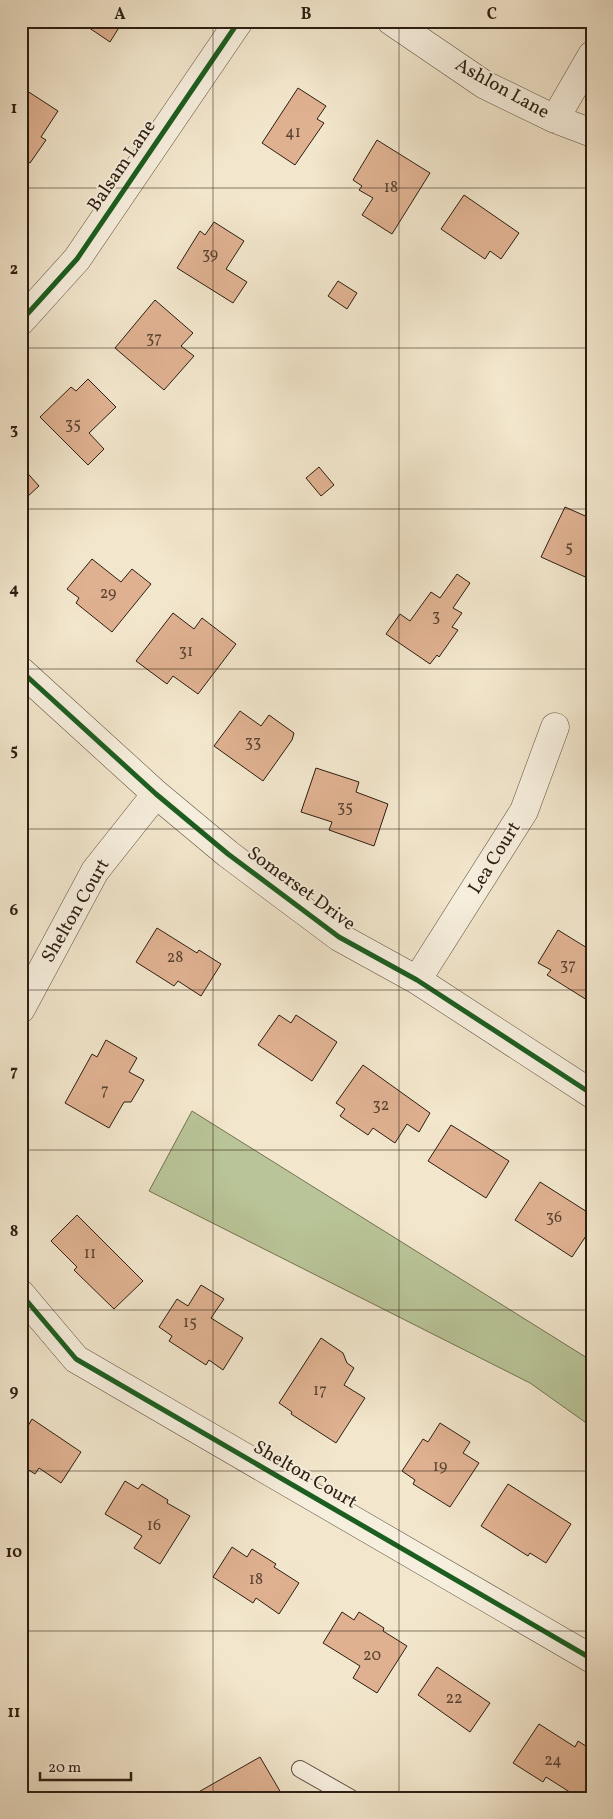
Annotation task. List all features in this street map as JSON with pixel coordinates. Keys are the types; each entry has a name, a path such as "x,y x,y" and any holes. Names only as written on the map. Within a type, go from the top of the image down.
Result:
{"street":[{"name":"Balsam Lane","path":"21,321 77,259 239,21"},
{"name":"Ashlon Lane","path":"391,21 485,85 555,119 592,133"},
{"path":"555,119 592,55"},
{"name":"Somerset Drive","path":"21,671 156,794 228,854 339,937 418,980 592,1094"},
{"name":"Lea Court","path":"418,980 524,811 555,727"},
{"name":"Shelton Court","path":"21,1009 95,871 156,794"},
{"name":"Shelton Court","path":"21,1294 76,1359 592,1659"}],"lane":[{"path":"300,1769 351,1798"}],"green space":[{"path":"192,1111 592,1361 592,1427 530,1383 149,1191"}],"building":[{"path":"79,21 123,21 110,42"},
{"path":"21,87 58,111 41,137 46,140 30,163 25,160 21,165"},
{"path":"298,88 326,106 317,119 324,123 295,165 262,143"},
{"path":"377,140 430,173 392,234 362,215 373,198 359,190 362,186 353,180"},
{"path":"464,195 519,233 501,259 490,251 485,259 441,229"},
{"path":"214,222 244,241 226,269 247,282 233,303 177,268 200,231 205,235"},
{"path":"338,281 357,293 347,309 328,296"},
{"path":"155,300 193,333 181,346 194,356 164,390 115,348"},
{"path":"88,379 116,407 89,433 104,449 88,465 40,417 71,387 76,391"},
{"path":"21,466 39,486 27,497 21,495"},
{"path":"319,467 334,485 321,496 306,478"},
{"path":"565,507 592,519 592,525 587,536 592,539 592,580 541,557"},
{"path":"92,559 121,582 132,569 151,584 112,632 76,603 79,598 67,589"},
{"path":"457,574 470,583 453,608 462,613 452,627 458,630 439,657 437,655 430,664 386,634 400,614 410,621 431,592 440,598"},
{"path":"173,613 194,629 202,618 236,644 198,694 173,676 167,684 136,661"},
{"path":"240,711 261,726 269,715 294,733 292,740 263,781 214,746"},
{"path":"316,768 359,782 356,792 388,804 374,846 329,830 332,822 301,812"},
{"path":"157,928 197,953 199,950 221,964 201,996 178,981 174,986 136,962"},
{"path":"558,930 592,951 592,991 587,1000 547,975 551,970 538,963"},
{"path":"279,1015 291,1023 296,1015 337,1042 312,1081 258,1045"},
{"path":"106,1040 137,1058 129,1072 144,1080 131,1102 124,1102 109,1128 65,1103 92,1054 97,1057"},
{"path":"363,1065 430,1113 419,1132 407,1124 395,1143 373,1128 368,1135 340,1116 345,1109 336,1103"},
{"path":"451,1125 509,1161 486,1198 428,1161"},
{"path":"540,1182 592,1215 592,1227 572,1257 515,1220"},
{"path":"77,1215 143,1281 114,1309 74,1270 77,1267 51,1241"},
{"path":"201,1285 224,1299 211,1318 243,1338 223,1370 209,1360 206,1365 169,1341 172,1336 159,1327 177,1299 188,1306"},
{"path":"321,1338 343,1353 347,1363 354,1368 344,1385 365,1398 336,1443 291,1414 292,1412 279,1403"},
{"path":"32,1419 81,1452 61,1483 39,1468 35,1474 21,1465 21,1422 28,1426"},
{"path":"440,1423 470,1442 463,1453 479,1463 450,1507 413,1484 415,1480 402,1471 423,1439 428,1442"},
{"path":"125,1481 138,1489 142,1484 168,1500 167,1503 190,1516 160,1564 134,1548 142,1536 105,1514"},
{"path":"508,1484 571,1524 546,1563 530,1553 528,1556 481,1526"},
{"path":"232,1547 247,1557 252,1549 276,1564 274,1567 299,1583 279,1614 256,1598 253,1603 213,1577"},
{"path":"342,1612 354,1620 359,1612 384,1628 383,1631 407,1646 377,1693 353,1678 360,1666 323,1643"},
{"path":"437,1667 490,1703 470,1732 418,1695"},
{"path":"539,1724 575,1747 578,1741 592,1750 592,1798 575,1798 576,1796 546,1777 543,1782 513,1763"},
{"path":"260,1757 284,1798 188,1798"}],"cycle path":[{"path":"21,321 77,259 239,21"},
{"path":"21,671 156,794 228,854 339,937 417,980 592,1094"},
{"path":"21,1294 76,1359 592,1659"}]}
